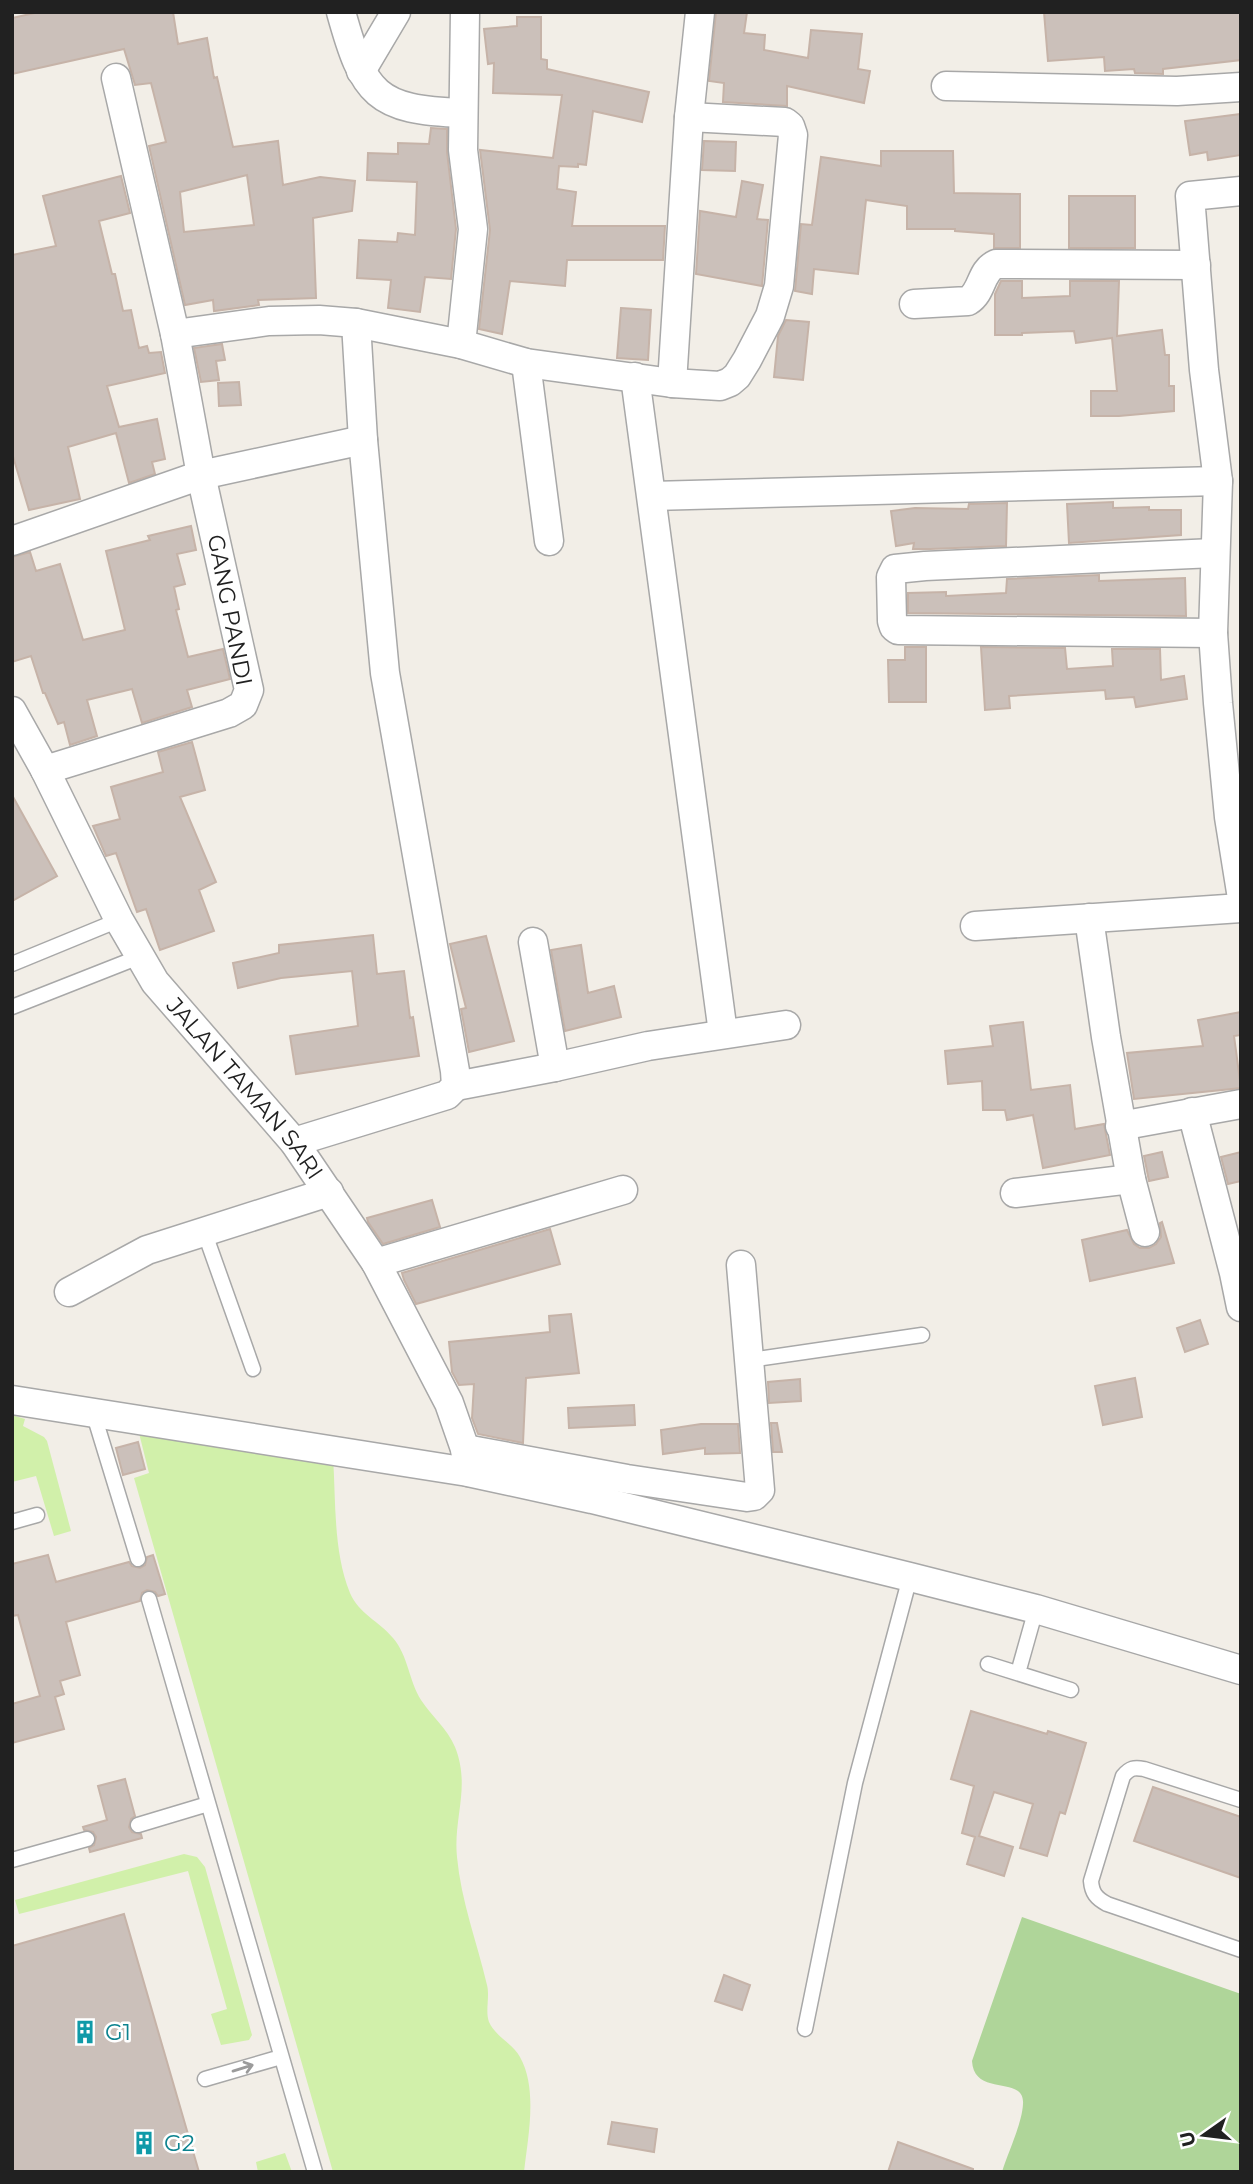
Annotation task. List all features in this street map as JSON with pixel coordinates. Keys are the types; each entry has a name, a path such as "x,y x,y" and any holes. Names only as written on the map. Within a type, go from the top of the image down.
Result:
{"street":[{"path":"341,12 361,71 374,91 390,102 425,111 463,113"},
{"path":"361,71 396,12"},
{"path":"461,344 473,229 463,150 465,12"},
{"path":"672,383 689,117 700,12"},
{"path":"117,78 175,334 201,475"},
{"path":"946,86 1177,92 1241,86"},
{"path":"175,334 269,321 319,320 356,323 461,344 526,363 672,383 725,385 737,376 774,307 779,286 792,130 785,122 689,117"},
{"path":"1241,191 1190,196 1204,370 1218,481 1213,633 1226,788 1241,892"},
{"path":"914,304 968,301 976,295 988,269 996,264 1196,265"},
{"path":"356,323 363,440 385,673 456,1086"},
{"path":"526,363 549,541"},
{"path":"635,377 723,1033"},
{"path":"12,541 201,475 363,440"},
{"name":"GANG PANDI","path":"45,770 229,713 243,705 247,699 249,683 201,475"},
{"path":"652,496 1218,481"},
{"path":"1213,633 898,630 892,621 891,576 895,569 925,566 1214,554"},
{"name":"JALAN TAMAN SARI","path":"15,720 45,770 139,957 166,997 294,1142 376,1263 438,1380 456,1420 467,1461"},
{"path":"975,926 1241,908"},
{"path":"1088,918 1120,1126 1146,1232"},
{"path":"533,942 555,1067"},
{"path":"294,1142 447,1095 456,1086 648,1046 786,1025"},
{"path":"1120,1126 1241,1104"},
{"path":"1192,1112 1237,1273 1241,1307"},
{"path":"1015,1193 1131,1179"},
{"path":"376,1263 624,1190"},
{"path":"69,1292 147,1250 328,1192"},
{"path":"12,1400 467,1461 754,1496 760,1490 741,1265"},
{"path":"467,1461 592,1499 1035,1609 1241,1670"}],"lane":[{"path":"12,964 119,920"},
{"path":"12,1007 139,957"},
{"path":"204,1231 253,1368"},
{"path":"750,1360 922,1335"},
{"path":"93,1412 138,1559"},
{"path":"12,1522 37,1515"},
{"path":"805,2029 855,1783 910,1577"},
{"path":"149,1599 314,2172"},
{"path":"1018,1673 1035,1609"},
{"path":"988,1664 1071,1690"},
{"path":"1241,1800 1144,1769 1135,1767 1128,1770 1123,1776 1091,1881 1097,1899 1107,1904 1241,1951"},
{"path":"138,1825 208,1804"},
{"path":"12,1860 87,1839"},
{"path":"205,2079 281,2057"}],"green space":[{"path":"12,1415 25,1419 23,1426 47,1441 71,1531 54,1536 36,1476 12,1482"},
{"path":"139,1433 333,1457 338,1543 350,1593 364,1612 388,1632 398,1645 417,1693 452,1740 460,1762 462,1789 457,1857 466,1905 487,1985 488,2018 496,2032 520,2057 529,2084 530,2113 524,2172 333,2172 134,1478 149,1473"},
{"path":"184,1854 197,1857 205,1867 252,2035 249,2040 221,2045 211,2014 227,2009 188,1871 19,1914 15,1900"},
{"path":"1022,1917 1241,1994 1241,2172 1002,2172 1020,2120 1023,2104 1021,2095 1016,2090 981,2079 975,2072 972,2061"},
{"path":"285,2153 292,2172 258,2172 256,2162"}],"building":[{"path":"39,12 173,12 178,44 207,38 214,78 217,77 233,147 278,141 283,185 320,177 355,181 352,211 313,218 316,298 258,300 259,305 214,311 213,300 185,305 149,146 166,142 151,83 135,85 124,49 12,74 12,18","holes":["247,175 254,225 184,232 180,192"]},
{"path":"716,12 747,12 744,33 765,35 764,50 808,58 811,30 862,34 858,69 870,71 864,103 787,86 787,106 723,102 724,83 709,81"},
{"path":"1044,12 1241,12 1241,60 1163,69 1163,74 1135,73 1134,69 1105,71 1104,57 1048,61"},
{"path":"517,17 541,17 541,59 547,60 547,69 649,92 642,122 593,111 586,165 559,166 557,189 576,192 572,226 665,226 663,260 567,260 565,286 510,281 502,334 479,329 490,230 480,150 553,158 562,95 493,93 494,63 488,64 484,29 517,26"},
{"path":"1241,114 1241,155 1208,160 1207,152 1190,155 1185,121"},
{"path":"431,128 447,129 456,229 451,279 425,277 420,312 388,308 391,280 357,278 359,240 397,242 398,233 415,235 417,182 367,180 368,153 398,154 398,143 429,144"},
{"path":"704,141 736,142 735,171 702,170"},
{"path":"881,151 953,151 954,193 1020,194 1020,248 994,248 994,234 955,229 907,229 907,206 866,200 858,274 814,269 812,294 795,291 801,224 812,225 821,157 881,166"},
{"path":"121,176 130,213 99,221 123,311 131,310 139,348 147,346 149,353 161,352 165,373 107,386 119,427 157,419 165,459 152,462 155,474 129,483 116,433 68,447 80,499 29,510 12,453 12,255 56,246 43,196"},
{"path":"742,181 763,185 757,219 768,220 762,286 696,274 700,211 736,217"},
{"path":"1069,196 1135,196 1135,248 1069,248"},
{"path":"1001,281 1022,281 1022,298 1070,296 1070,281 1119,281 1117,336 1162,330 1165,355 1169,355 1169,386 1174,386 1174,411 1091,416 1091,391 1117,391 1112,338 1076,343 1074,331 995,335 995,294"},
{"path":"621,308 651,310 648,360 617,358"},
{"path":"786,320 809,322 803,380 774,377 778,336"},
{"path":"222,344 225,360 216,361 219,380 201,382 194,348"},
{"path":"239,382 241,405 219,406 218,383"},
{"path":"1113,502 1113,508 1181,510 1181,535 1069,543 1067,504"},
{"path":"1007,503 1006,546 913,549 914,543 896,546 891,511 915,508 968,509 969,504"},
{"path":"191,526 196,550 177,554 185,584 174,587 179,609 176,610 188,657 223,649 230,679 187,690 192,707 142,723 132,689 87,700 97,736 70,745 64,722 58,724 43,693 31,656 12,662 12,557 30,552 36,571 60,564 83,640 125,630 106,551 150,540 148,536"},
{"path":"1099,575 1099,581 1185,578 1186,616 908,613 908,593 946,592 946,596 1006,593 1007,579"},
{"path":"905,647 926,647 926,702 889,702 888,660 905,660"},
{"path":"981,647 1065,648 1067,669 1113,666 1112,649 1160,649 1161,680 1184,676 1187,699 1136,707 1134,697 1106,699 1105,690 1009,696 1010,708 985,710"},
{"path":"192,742 205,790 180,797 216,882 199,890 214,931 160,950 146,909 137,912 116,853 106,856 93,826 120,819 111,787 163,772 158,752"},
{"path":"12,795 57,876 12,901"},
{"path":"373,935 377,974 404,971 410,1018 413,1017 419,1056 296,1074 290,1036 358,1026 352,971 281,978 238,988 233,963 279,953 279,945"},
{"path":"486,936 514,1041 469,1052 461,1009 466,1008 450,944"},
{"path":"581,945 588,993 614,986 621,1017 565,1031 551,950"},
{"path":"1241,1012 1241,1035 1234,1036 1241,1088 1134,1099 1127,1053 1203,1046 1198,1020"},
{"path":"1023,1022 1031,1090 1070,1085 1075,1129 1104,1124 1110,1155 1043,1168 1033,1115 1007,1120 1005,1110 983,1110 982,1081 948,1084 945,1051 993,1046 990,1026"},
{"path":"1162,1152 1168,1177 1149,1181 1144,1156"},
{"path":"1241,1152 1241,1181 1228,1184 1221,1157"},
{"path":"432,1200 440,1227 383,1244 368,1222 367,1218"},
{"path":"1162,1222 1174,1263 1090,1281 1082,1240 1127,1230 1134,1244 1140,1248 1149,1248 1161,1237"},
{"path":"550,1229 560,1264 416,1304 404,1280 402,1273"},
{"path":"571,1314 579,1373 526,1378 523,1443 478,1434 472,1418 474,1384 459,1385 452,1372 449,1342 550,1332 549,1316"},
{"path":"1200,1320 1208,1344 1185,1352 1177,1328"},
{"path":"1135,1378 1142,1417 1103,1425 1095,1386"},
{"path":"800,1379 801,1401 769,1403 768,1382"},
{"path":"634,1405 635,1425 569,1428 568,1408"},
{"path":"771,1423 777,1423 782,1452 773,1452"},
{"path":"701,1424 738,1424 740,1453 705,1454 705,1448 663,1454 661,1430"},
{"path":"138,1442 145,1469 123,1475 116,1448"},
{"path":"48,1555 56,1582 129,1562 140,1568 145,1565 147,1557 153,1555 165,1594 158,1596 147,1590 142,1593 140,1601 66,1622 80,1675 60,1681 64,1694 55,1697 64,1729 12,1743 12,1704 40,1696 18,1615 12,1616 12,1564"},
{"path":"971,1711 1086,1743 1065,1814 1060,1812 1047,1856 1020,1848 1033,1804 994,1792 979,1836 1013,1847 1004,1876 967,1864 975,1837 962,1833 974,1786 951,1779"},
{"path":"125,1779 135,1816 129,1827 132,1832 141,1834 142,1838 90,1852 89,1848 94,1845 96,1837 93,1832 84,1830 83,1827 107,1820 98,1786"},
{"path":"1153,1787 1241,1817 1241,1878 1134,1841"},
{"name":"G1","path":"124,1914 199,2172 12,2172 12,1946"},
{"path":"724,1975 750,1985 742,2010 715,2001"},
{"path":"612,2122 657,2129 654,2152 608,2144"},
{"path":"898,2142 973,2169 973,2172 888,2172"}],"place":[{"name":"G1","path":"85,2032"},
{"name":"G2","path":"144,2143"}]}
